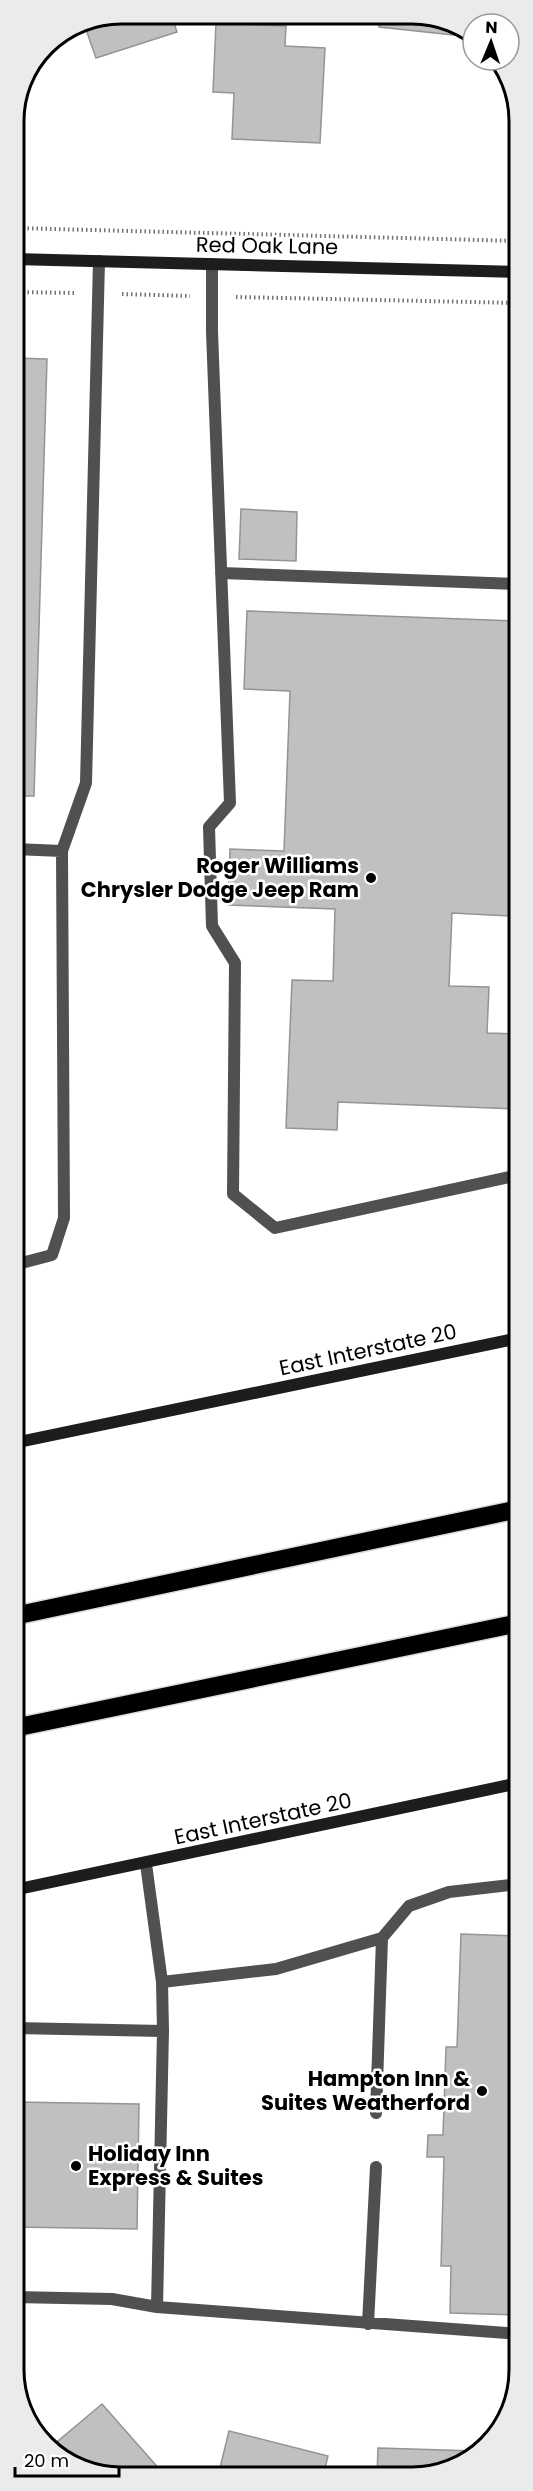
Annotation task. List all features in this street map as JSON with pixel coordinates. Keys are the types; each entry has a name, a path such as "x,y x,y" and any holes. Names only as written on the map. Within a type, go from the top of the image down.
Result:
{"highway":[{"path":"24,1614 509,1511"},
{"path":"24,1726 509,1625"}],"main road":[{"name":"Red Oak Lane","path":"24,259 509,272"},
{"name":"East Interstate 20","path":"24,1441 509,1340"},
{"name":"East Interstate 20","path":"24,1888 146,1864 509,1785"}],"lane":[{"path":"24,1262 52,1255 64,1218 62,851 86,783 99,261"},
{"path":"213,264 212,296 230,803 209,827 212,926 235,963 233,1194 275,1228 509,1177"},
{"path":"221,573 509,584"},
{"path":"24,849 62,851"},
{"path":"146,1864 162,1982 157,2307"},
{"path":"162,1982 276,1970 382,1938 409,1905 449,1893 509,1885"},
{"path":"376,2113 382,1938"},
{"path":"24,2028 163,2031"},
{"path":"368,2324 376,2167"},
{"path":"24,2297 112,2299 157,2307 509,2333"}],"path":[{"path":"24,228 509,241"},
{"path":"24,292 509,303"}],"building":[{"path":"121,24 174,24 177,32 96,58 86,31 90,29"},
{"path":"216,24 286,26 285,46 325,48 320,143 232,139 234,93 213,92"},
{"path":"379,24 431,26 456,35 379,27"},
{"path":"24,358 47,359 34,796 24,796"},
{"path":"241,509 297,512 296,561 239,559"},
{"name":"Roger Williams Chrysler Dodge Jeep Ram","path":"247,611 509,621 509,916 452,913 449,986 489,987 487,1033 509,1034 509,1109 338,1102 337,1130 286,1128 292,980 333,981 335,909 228,905 230,849 284,851 290,691 244,689"},
{"name":"Hampton Inn & Suites Weatherford","path":"461,1934 509,1936 509,2315 450,2313 451,2266 441,2266 444,2157 427,2157 428,2135 443,2135 446,2047 457,2047"},
{"name":"Holiday Inn Express & Suites","path":"24,2102 139,2104 137,2229 24,2227"},
{"path":"102,2404 157,2467 102,2465 72,2454 57,2442"},
{"path":"229,2431 328,2456 325,2467 220,2467"},
{"path":"378,2448 465,2451 443,2462 425,2466 377,2467"}],"place":[{"name":"Roger Williams Chrysler Dodge Jeep Ram","path":"371,878"},
{"name":"Hampton Inn & Suites Weatherford","path":"482,2091"},
{"name":"Holiday Inn Express & Suites","path":"76,2166"}]}
